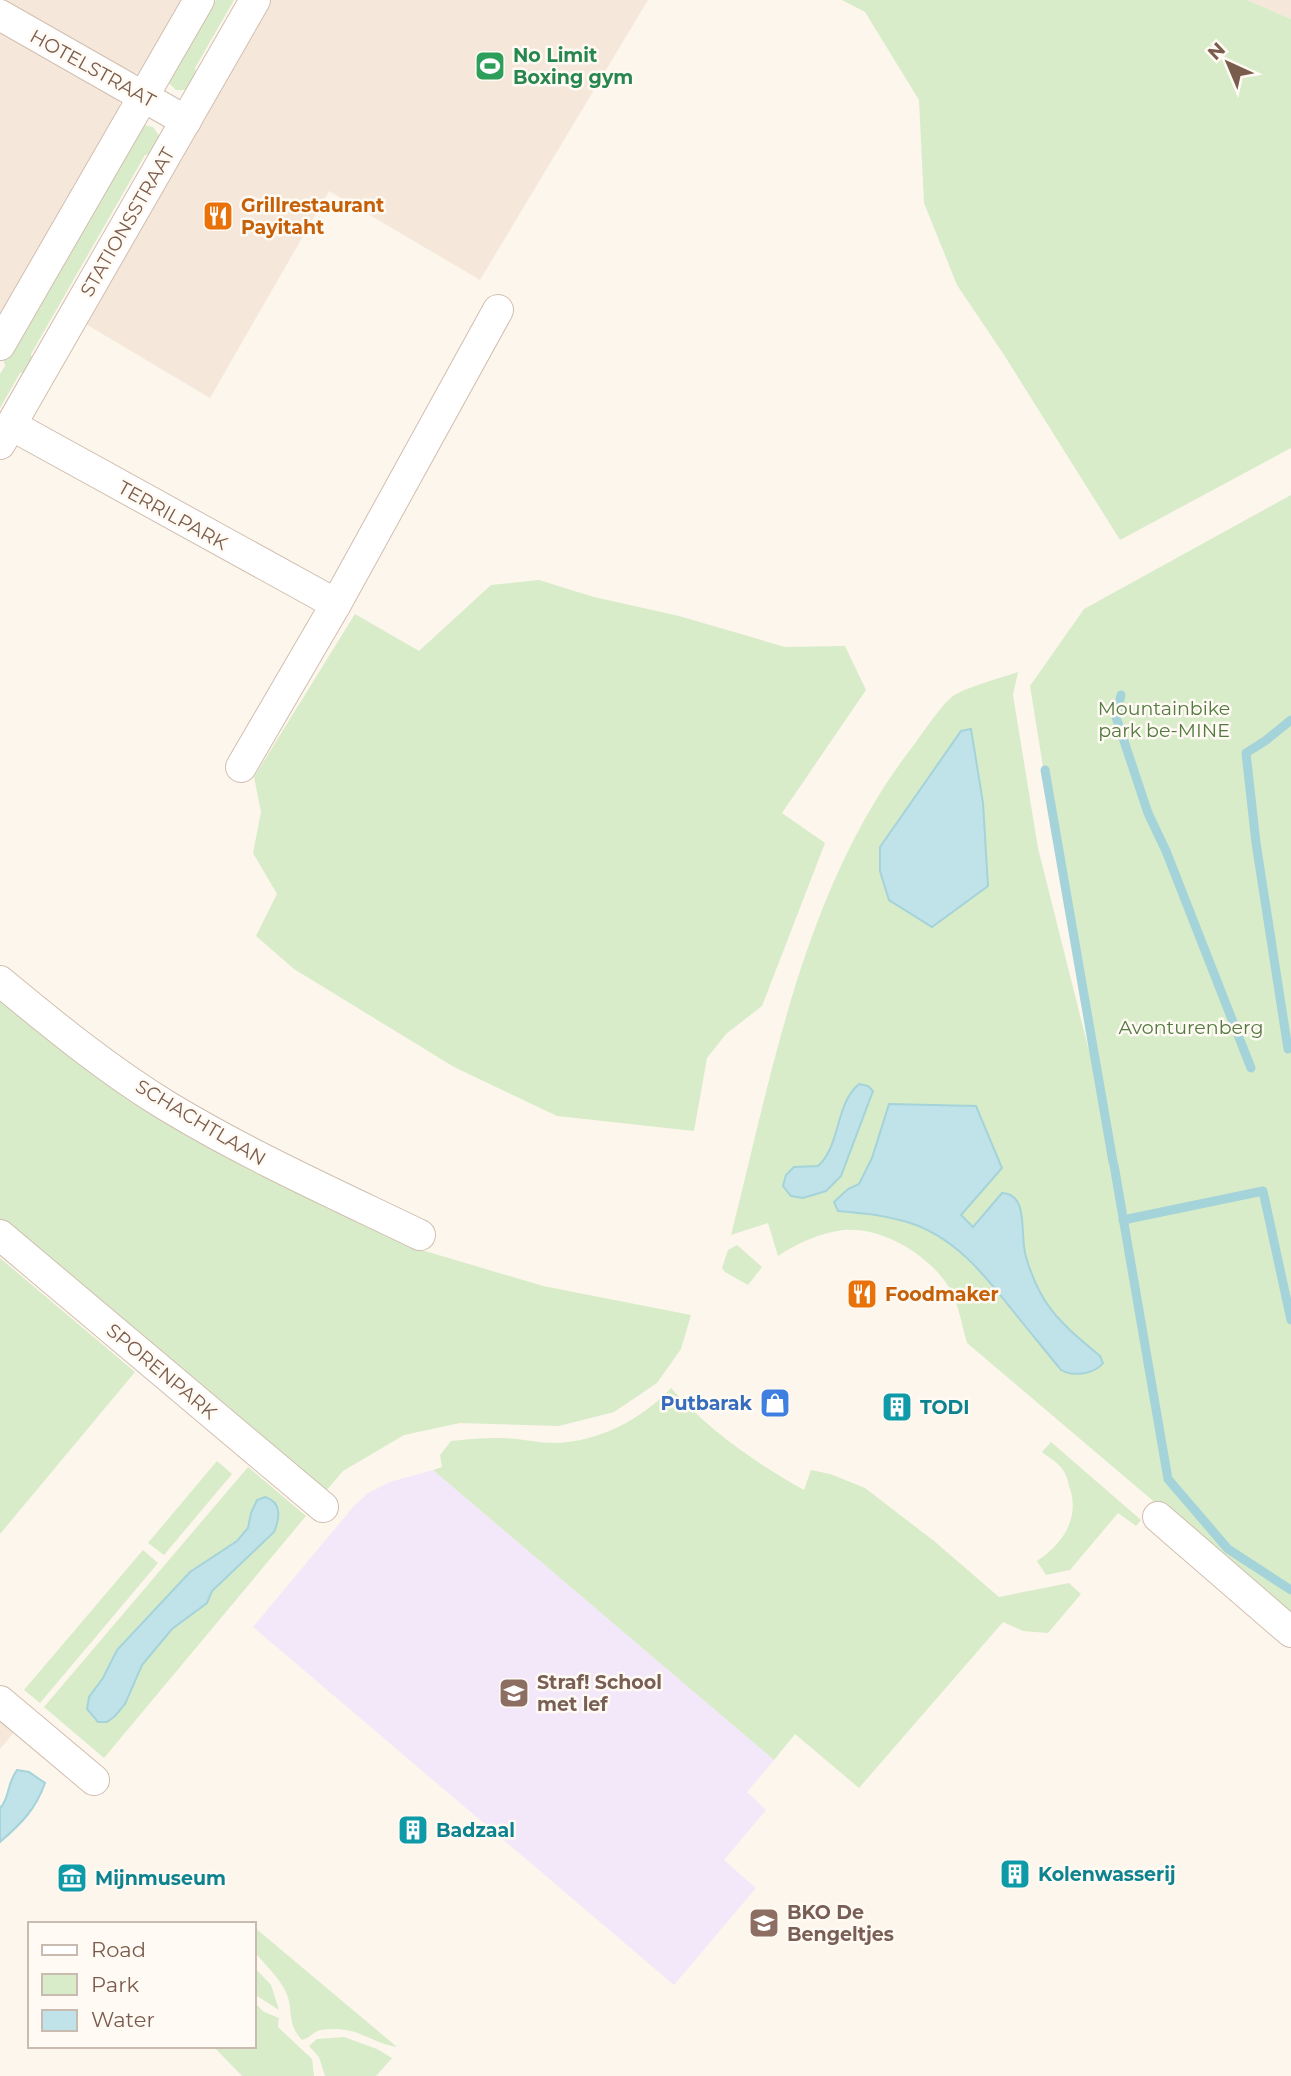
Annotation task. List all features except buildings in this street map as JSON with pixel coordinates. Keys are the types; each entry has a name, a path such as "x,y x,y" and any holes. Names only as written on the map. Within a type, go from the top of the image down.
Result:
{"street":[{"path":"0,345 198,0"},
{"name":"STATIONSSTRAAT","path":"6,435 255,0"},
{"name":"HOTELSTRAAT","path":"0,15 186,121"},
{"path":"241,767 336,604 498,310"},
{"name":"TERRILPARK","path":"6,435 336,604"},
{"name":"SCHACHTLAAN","path":"0,981 60,1031 166,1105 265,1160 420,1235"},
{"name":"SPORENPARK","path":"0,1235 323,1507"},
{"path":"1158,1517 1291,1632"},
{"path":"0,1701 94,1780"}],"shaded area":[{"path":"0,0 187,0 142,74 126,72"},
{"path":"263,0 648,0 480,280 329,191 210,398 79,320"},
{"path":"1247,0 1291,0 1291,19"},
{"path":"0,25 119,99 121,109 0,325"},
{"name":"Straf! School met lef","path":"433,1470 774,1760 747,1792 766,1810 724,1860 756,1888 674,1985 253,1627 354,1506 368,1493 390,1482"},
{"path":"0,1716 16,1730 0,1749"}],"green space":[{"path":"216,0 234,0 195,68 198,81 188,90 176,90 166,80 181,60"},
{"path":"842,0 1247,0 1291,19 1291,448 1120,540 957,285 924,203 919,100 865,12"},
{"path":"144,125 153,127 160,137 157,153 145,155 31,354 34,366 32,370 20,373 0,408 0,374 5,366 2,353"},
{"path":"1291,495 1291,1618 967,1343 951,1291 943,1278 905,1246 874,1233 843,1230 818,1236 778,1256 768,1223 731,1235 797,980 819,918 845,858 876,801 948,700 966,690 1018,672 1013,695 1038,848 1089,1051 1030,686 1084,609"},
{"path":"539,580 785,647 845,646 866,690 782,813 825,843 762,1006 726,1034 707,1058 694,1131 557,1116 454,1067 294,969 256,936 277,894 253,853 261,812 254,777 355,614 419,651 491,585"},
{"path":"0,999 58,1047 190,1138 330,1210 425,1251 543,1286 691,1315 681,1349 657,1383 614,1412 559,1426 460,1423 404,1435 343,1471 325,1492 0,1219"},
{"path":"737,1245 762,1267 748,1285 722,1268 728,1250"},
{"path":"0,1258 135,1372 0,1534"},
{"path":"671,1388 733,1445 804,1490 811,1470 830,1474 865,1488 934,1541 999,1597 1069,1583 1081,1594 1048,1633 1023,1631 1003,1622 859,1788 795,1734 774,1760 433,1470 442,1467 440,1455 451,1441 500,1438 555,1443 588,1438 633,1419"},
{"path":"1051,1442 1141,1520 1136,1526 1118,1513 1070,1570 1046,1575 1037,1561 1062,1538 1073,1508 1064,1472 1042,1452"},
{"path":"217,1461 232,1474 164,1555 148,1543"},
{"path":"248,1467 306,1516 104,1758 44,1707"},
{"path":"143,1550 158,1563 40,1703 24,1690"},
{"path":"256,1929 397,2047 341,2029 319,2031 302,2040 292,2022 286,1992 256,1953"},
{"path":"256,1969 271,1985 279,2010 256,1995"},
{"path":"256,2004 264,2012 279,2018 278,2027 312,2059 314,2076 242,2076 215,2048 256,2048"},
{"path":"344,2037 377,2049 392,2058 376,2076 325,2076 319,2057 309,2046 317,2039"}],"water":[{"path":"971,729 983,803 988,886 932,927 889,900 880,871 880,847 961,731"},
{"path":"859,1084 868,1086 873,1091 841,1176 826,1191 803,1198 791,1196 783,1186 786,1175 794,1167 818,1166 831,1147 851,1092"},
{"path":"889,1104 976,1106 1002,1168 961,1215 973,1227 1002,1193 1017,1200 1022,1217 1026,1257 1038,1289 1063,1324 1100,1356 1103,1363 1099,1367 1084,1373 1061,1370 979,1270 954,1247 924,1228 898,1220 838,1211 834,1202 848,1189 859,1184 872,1158"},
{"path":"265,1497 271,1499 277,1507 278,1521 274,1532 212,1591 207,1603 172,1629 142,1665 125,1704 107,1722 98,1722 87,1709 89,1697 103,1678 117,1650 190,1572 237,1541 248,1528 257,1500"},
{"path":"17,1770 29,1772 45,1783 27,1816 0,1842 0,1808"}],"waterway":[{"path":"1121,695 1116,717 1148,813 1166,851 1251,1068"},
{"path":"1288,1049 1256,843 1246,753 1291,720"},
{"path":"1045,770 1113,1162"},
{"path":"1114,1165 1168,1479 1228,1549 1291,1590"},
{"path":"1123,1220 1263,1191 1291,1320"}],"place":[{"name":"No Limit Boxing gym","path":"490,66"},
{"name":"Grillrestaurant Payitaht","path":"218,216"},
{"name":"Foodmaker","path":"862,1294"},
{"name":"Putbarak","path":"775,1403"},
{"name":"TODI","path":"897,1407"},
{"name":"Straf! School met lef","path":"514,1693"},
{"name":"Badzaal","path":"413,1830"},
{"name":"Kolenwasserij","path":"1015,1874"},
{"name":"Mijnmuseum","path":"72,1878"},
{"name":"BKO De Bengeltjes","path":"764,1923"}],"park label":[{"name":"Mountainbike park be-MINE","path":"1164,719"},
{"name":"Avonturenberg","path":"1191,1027"}]}
